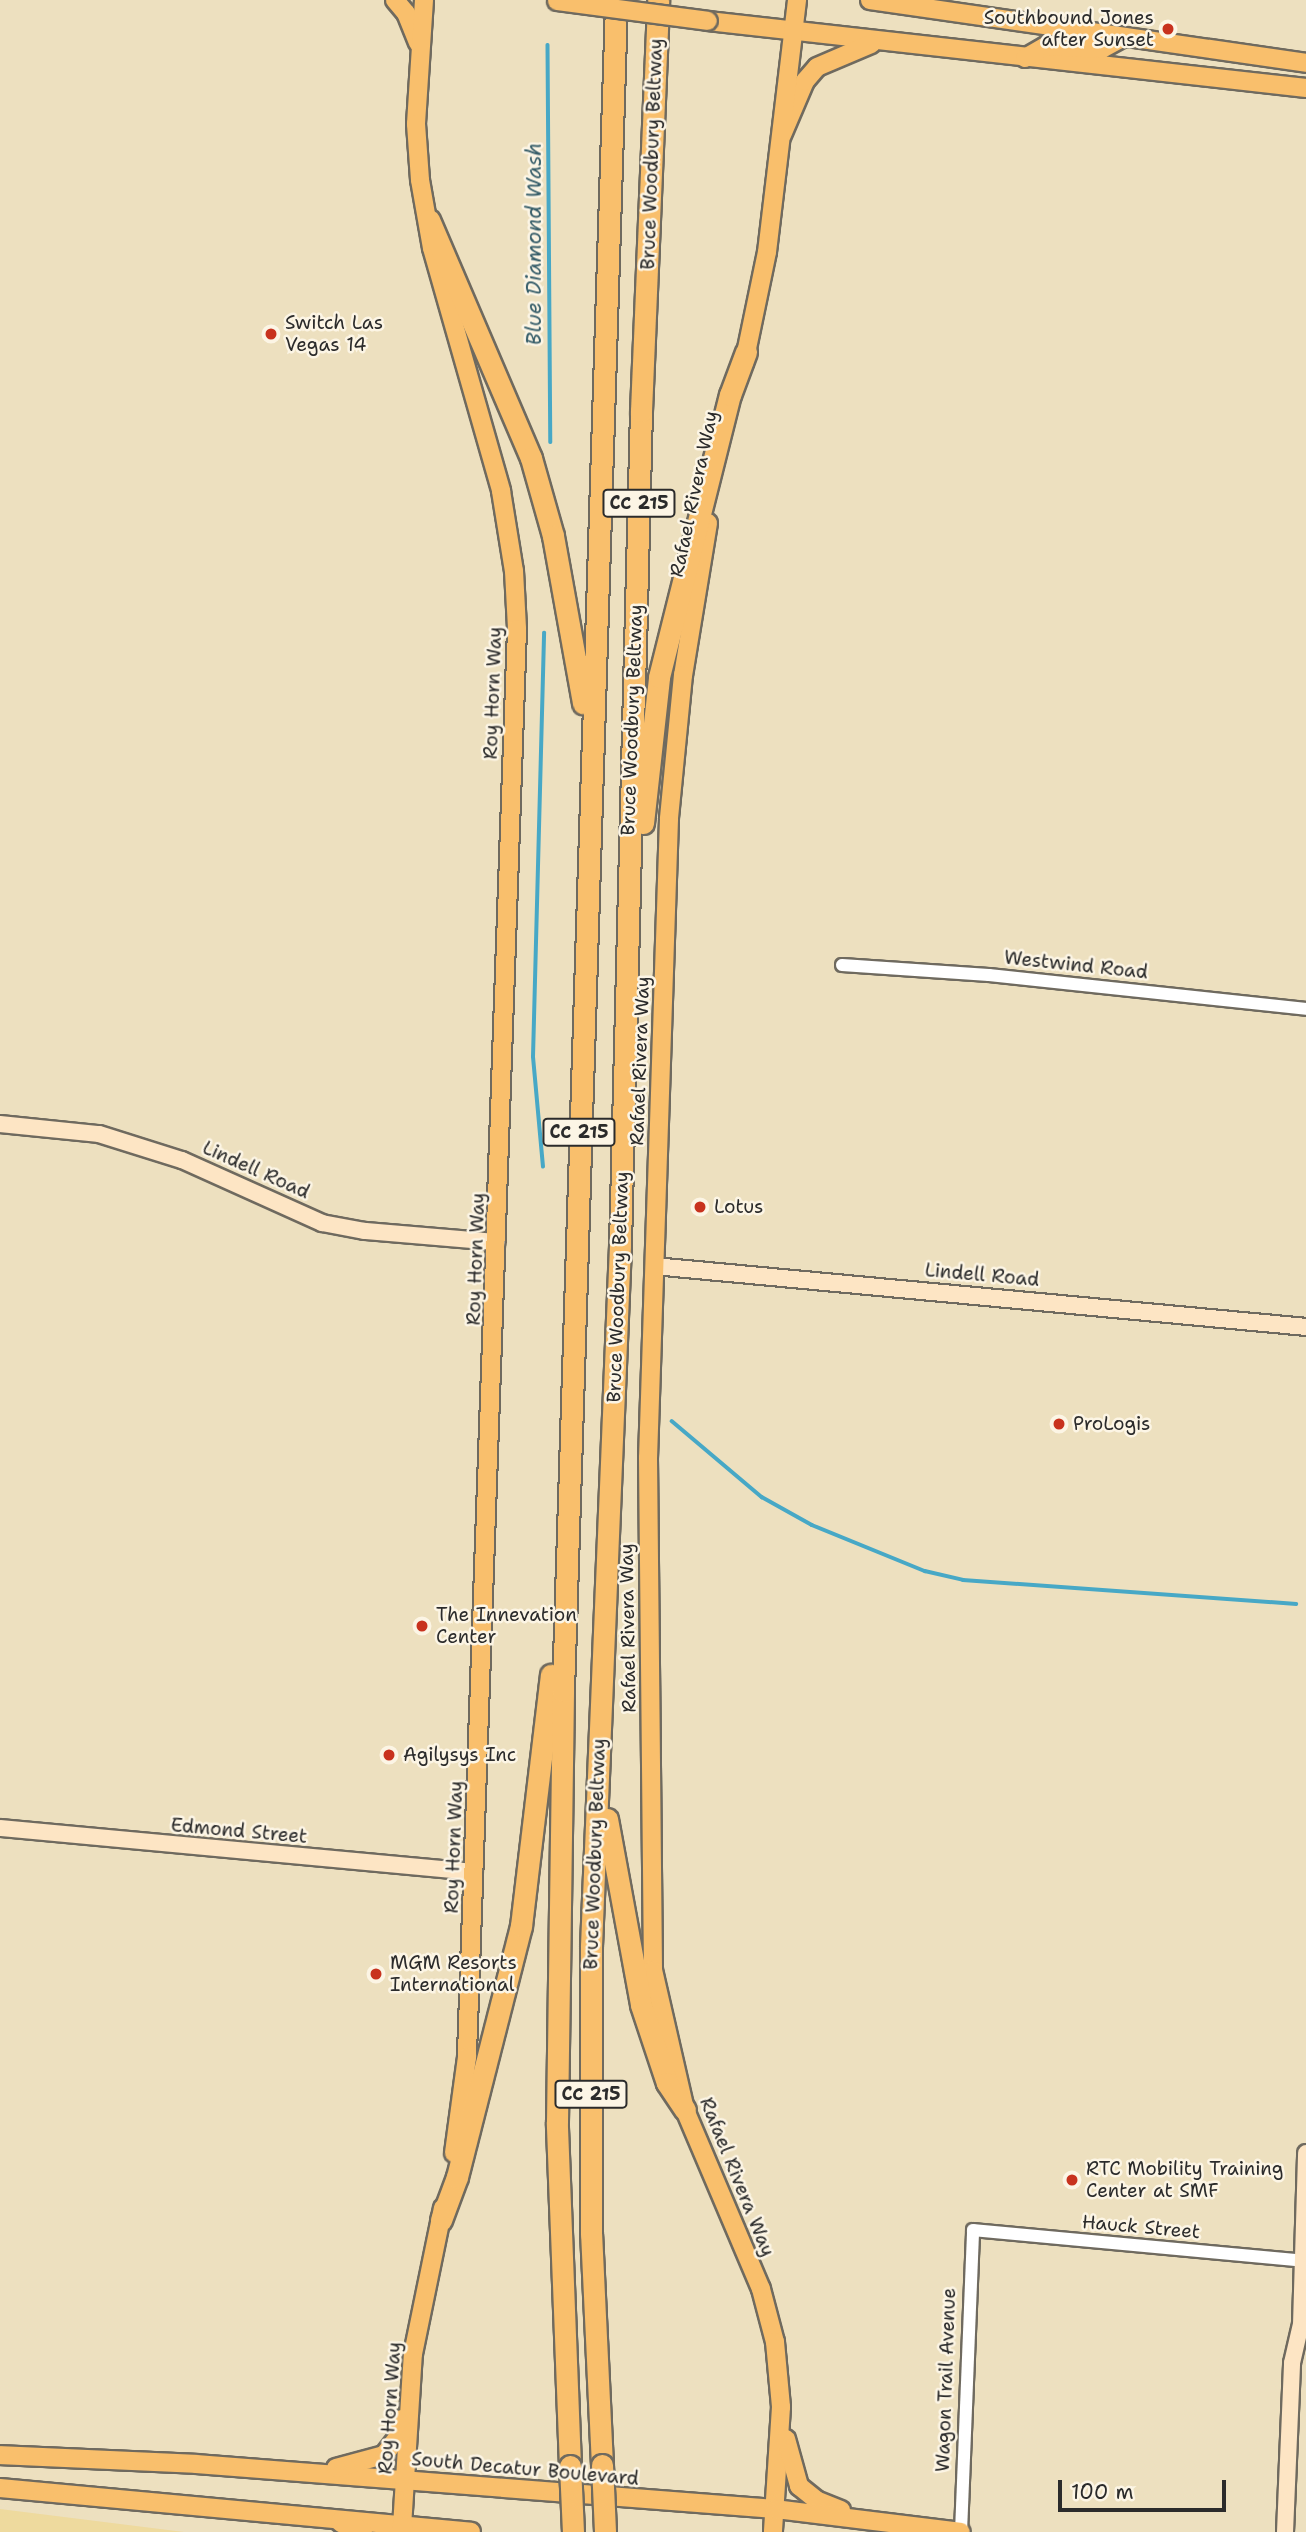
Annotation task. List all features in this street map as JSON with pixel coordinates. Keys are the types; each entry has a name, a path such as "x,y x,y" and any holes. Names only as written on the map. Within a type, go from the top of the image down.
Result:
{"highway":[{"name":"Bruce Woodbury Beltway","path":"573,2532 557,2122 568,1531 590,733 616,0"},
{"name":"Bruce Woodbury Beltway","path":"605,2532 591,2208 591,1946 620,1245 624,1005 658,0"},
{"path":"429,220 496,371 541,489 590,733"},
{"path":"624,1005 634,957 648,756 659,677 730,395 746,352"},
{"path":"441,2220 457,2177 521,1926 532,1861 568,1531"},
{"path":"599,1723 608,1840 641,2005 663,2072 685,2110"},
{"path":"341,2521 361,2532"}],"main road":[{"path":"395,0 413,26 420,50"},
{"name":"Roy Horn Way","path":"402,2529 413,2354 461,2113 474,1872 517,629 514,571 501,491 432,248 416,124 424,0"},
{"name":"Rafael Rivera Way","path":"773,2532 781,2407 775,2342 761,2289 685,2110 653,1970 648,1523 669,819 683,675 700,559 767,252 778,141 797,0"},
{"path":"552,1 792,33 1306,88"},
{"path":"880,1 1120,39 1306,63"},
{"path":"1025,58 1046,46 1102,49 1120,39"},
{"path":"778,141 806,81 817,67 855,48 879,42"},
{"path":"298,2472 362,2464 388,2451 398,2437 407,2370 413,2354"},
{"path":"781,2407 791,2470 799,2486 816,2500 867,2520"},
{"name":"South Decatur Boulevard","path":"0,2455 298,2472 775,2509 961,2532"},
{"path":"0,2488 402,2529 471,2532"}],"street":[{"name":"Westwind Road","path":"842,965 989,975 1306,1009"},
{"name":"Lindell Road","path":"0,1124 99,1134 182,1160 322,1223 365,1231 497,1242"},
{"name":"Lindell Road","path":"654,1266 1306,1327"},
{"name":"Edmond Street","path":"0,1828 474,1872"},
{"path":"1285,2532 1292,2363 1303,2331 1306,2153"},
{"name":"Hauck Street","path":"973,2230 1305,2261"},
{"name":"Wagon Trail Avenue","path":"961,2532 973,2230"}],"sand":[{"path":"0,2509 184,2532 0,2532"}],"waterway":[{"name":"Blue Diamond Wash","path":"548,45 551,442"},
{"path":"543,1167 533,1057 544,633"},
{"path":"672,1421 762,1497 812,1525 925,1571 963,1580 1296,1604"}],"place":[{"name":"Southbound Jones after Sunset","path":"1168,29"},
{"name":"Switch Las Vegas 14","path":"271,334"},
{"name":"Lotus","path":"700,1207"},
{"name":"ProLogis","path":"1059,1424"},
{"name":"The Innevation Center","path":"422,1626"},
{"name":"Agilysys Inc","path":"389,1755"},
{"name":"MGM Resorts International","path":"376,1974"},
{"name":"RTC Mobility Training Center at SMF","path":"1072,2180"}]}
